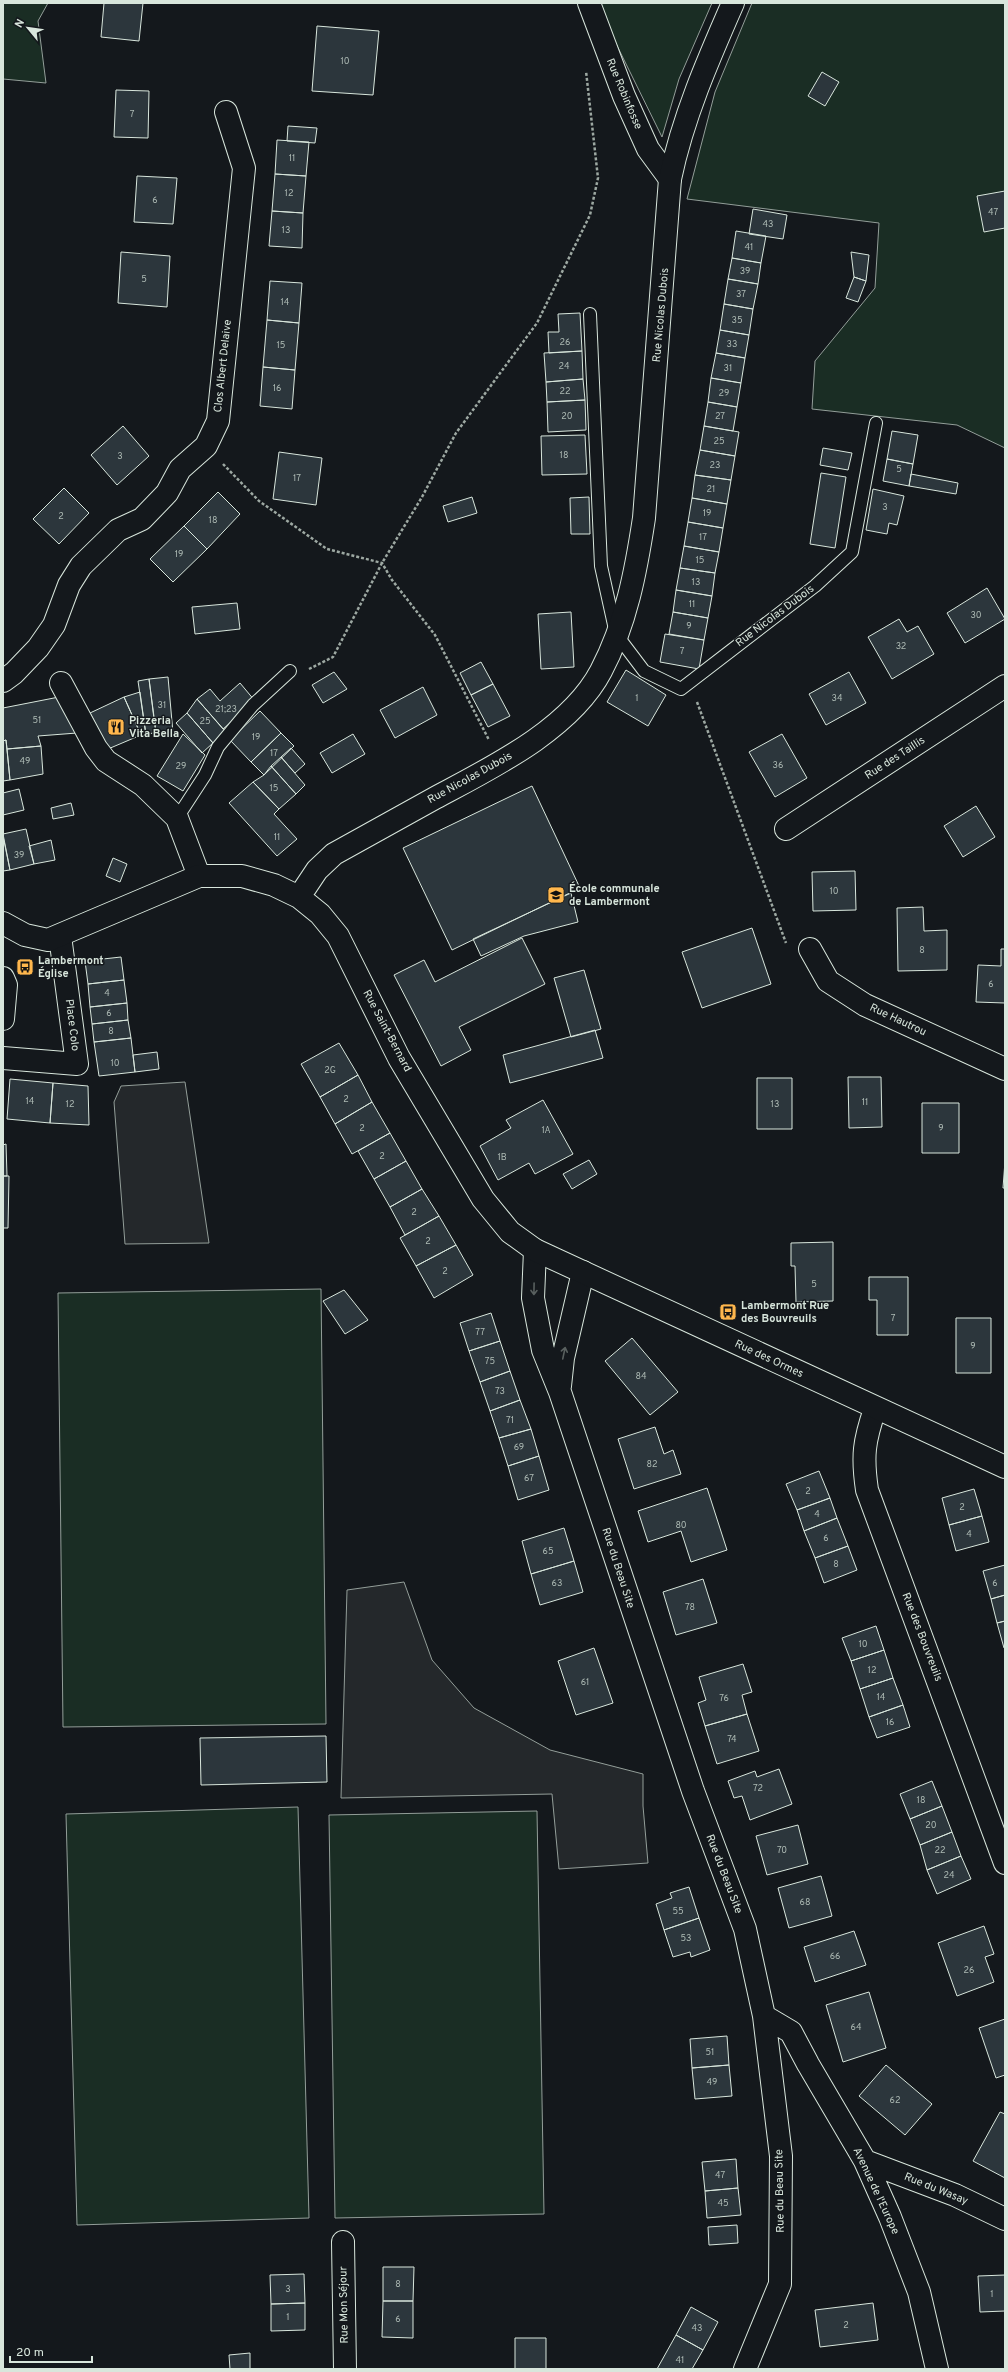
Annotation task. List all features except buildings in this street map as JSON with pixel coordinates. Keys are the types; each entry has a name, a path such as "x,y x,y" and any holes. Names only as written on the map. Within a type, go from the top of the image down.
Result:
{"street":[{"name":"Rue Robinfosse","path":"589,3 624,96 648,149 670,179"},
{"name":"Rue Nicolas Dubois","path":"299,897 317,870 334,854 501,763 549,730 577,704 600,672 625,611 636,570 644,518 670,179 676,152 700,80 733,3"},
{"name":"Clos Albert Delaive","path":"3,681 14,673 38,648 54,625 69,585 81,566 118,530 142,519 167,493 180,469 206,446 218,421 244,168 226,112"},
{"path":"61,683 96,748 106,761 143,785 177,818 199,876"},
{"name":"Rue des Taillis","path":"786,829 1005,686"},
{"name":"Rue Saint-Bernard","path":"4,926 34,938 48,940 199,876 242,876 274,885 299,897 320,914 338,936 399,1058 483,1199 510,1232 534,1250"},
{"name":"Place Colo","path":"3,1058 77,1064 60,936"},
{"name":"Rue Hautrou","path":"810,949 828,981 865,1005 1005,1069"},
{"path":"3,978 6,984 3,1019"},
{"name":"Rue des Ormes","path":"534,1250 875,1409 1005,1467"},
{"name":"Rue du Beau Site","path":"534,1250 533,1298 543,1350 560,1392 692,1791 745,1929 764,2016 781,2156 780,2284 745,2369"},
{"name":"Rue du Beau Site","path":"560,1392 563,1358 583,1272"},
{"name":"Rue des Bouvreuils","path":"875,1409 865,1439 863,1463 867,1490 998,1827 1005,1863"},
{"name":"Avenue de l'Europe","path":"764,2016 791,2032 865,2161 890,2217 919,2292 937,2369"},
{"name":"Rue du Wasay","path":"865,2161 955,2195 1005,2219"},
{"name":"Rue Mon Séjour","path":"343,2242 345,2369"}],"lane":[{"path":"590,314 601,566 616,634 644,671 681,689"},
{"name":"Rue Nicolas Dubois","path":"681,689 815,586 852,552 876,423"},
{"path":"177,818 205,774 218,747 253,705 290,671"}],"path":[{"path":"290,671 308,670 333,657 382,563 422,497 456,433 537,323 590,214 598,178 586,66"},
{"path":"206,446 259,501 327,549 382,563 392,580 435,635 501,763"},
{"path":"681,689 698,703 785,943 810,949"}],"green space":[{"path":"3,3 48,3 38,21 46,83 3,79"},
{"path":"596,3 712,3 679,79 662,137"},
{"path":"752,3 1005,3 1005,448 957,425 812,409 815,361 875,288 879,223 687,199 715,92"},
{"path":"321,1289 326,1724 63,1727 58,1293"},
{"path":"298,1807 309,2218 77,2225 66,1814"},
{"path":"537,1811 544,2214 335,2218 329,1815"}],"shaded area":[{"path":"185,1082 209,1243 125,1244 114,1102 121,1086"},
{"path":"404,1582 432,1660 474,1708 550,1750 643,1774 643,1806 648,1863 559,1869 552,1794 341,1798 347,1590"}],"place":[{"name":"Pizzeria Vita Bella","path":"116,727"},
{"name":"École communale de Lambermont","path":"556,895"},
{"name":"Lambermont Église","path":"25,967"},
{"name":"Lambermont Rue des Bouvreuils","path":"728,1312"}]}
